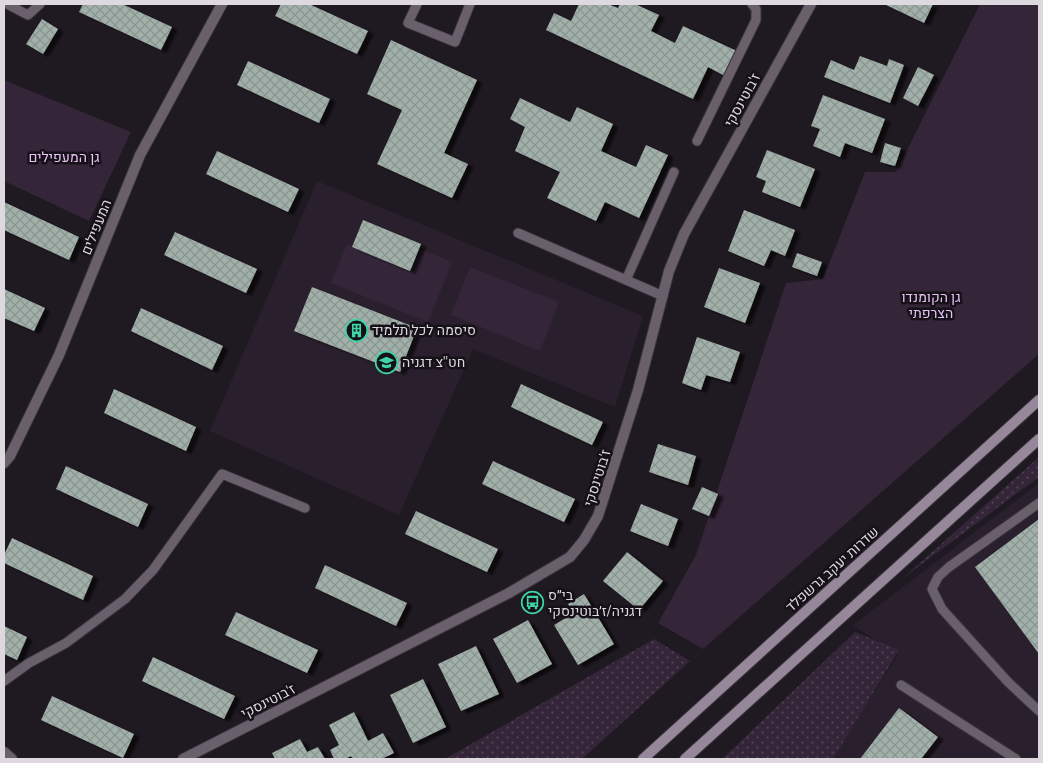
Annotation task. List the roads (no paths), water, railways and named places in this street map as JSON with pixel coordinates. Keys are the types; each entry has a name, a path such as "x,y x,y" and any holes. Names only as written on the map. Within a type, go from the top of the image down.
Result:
{"main road":[{"name":"שדרות יעקב גרשפלד","path":"642,759 1039,400"},
{"path":"685,759 1039,439"}],"street":[{"name":"המעפילים","path":"4,463 10,456 60,355 140,155 222,4"},
{"name":"ז'בוטינסקי","path":"183,759 509,593 570,557 584,540 598,516 638,390 669,271 684,234 811,4"},
{"path":"4,752 12,759"}],"lane":[{"path":"7,4 28,15 40,4"},
{"path":"416,4 408,23 455,42 470,4"},
{"path":"698,141 756,20 756,9 752,4"},
{"path":"626,280 674,172"},
{"path":"518,233 663,296"},
{"path":"4,681 29,663 66,643 125,599 153,570 222,474 305,508"},
{"path":"1039,504 949,567 938,577 932,589 942,609 1008,682 1039,711"},
{"path":"902,685 1016,759"}],"place":[{"name":"סיסמה לכל תלמיד","path":"356,330"},
{"name":"חט''צ דגניה","path":"386,362"},
{"name":"בי״ס דגניה/ז׳בוטינסקי","path":"532,603"}],"park label":[{"name":"גן המעפילים","path":"64,157"},
{"name":"גן הקומנדו הצרפתי","path":"931,306"}]}
